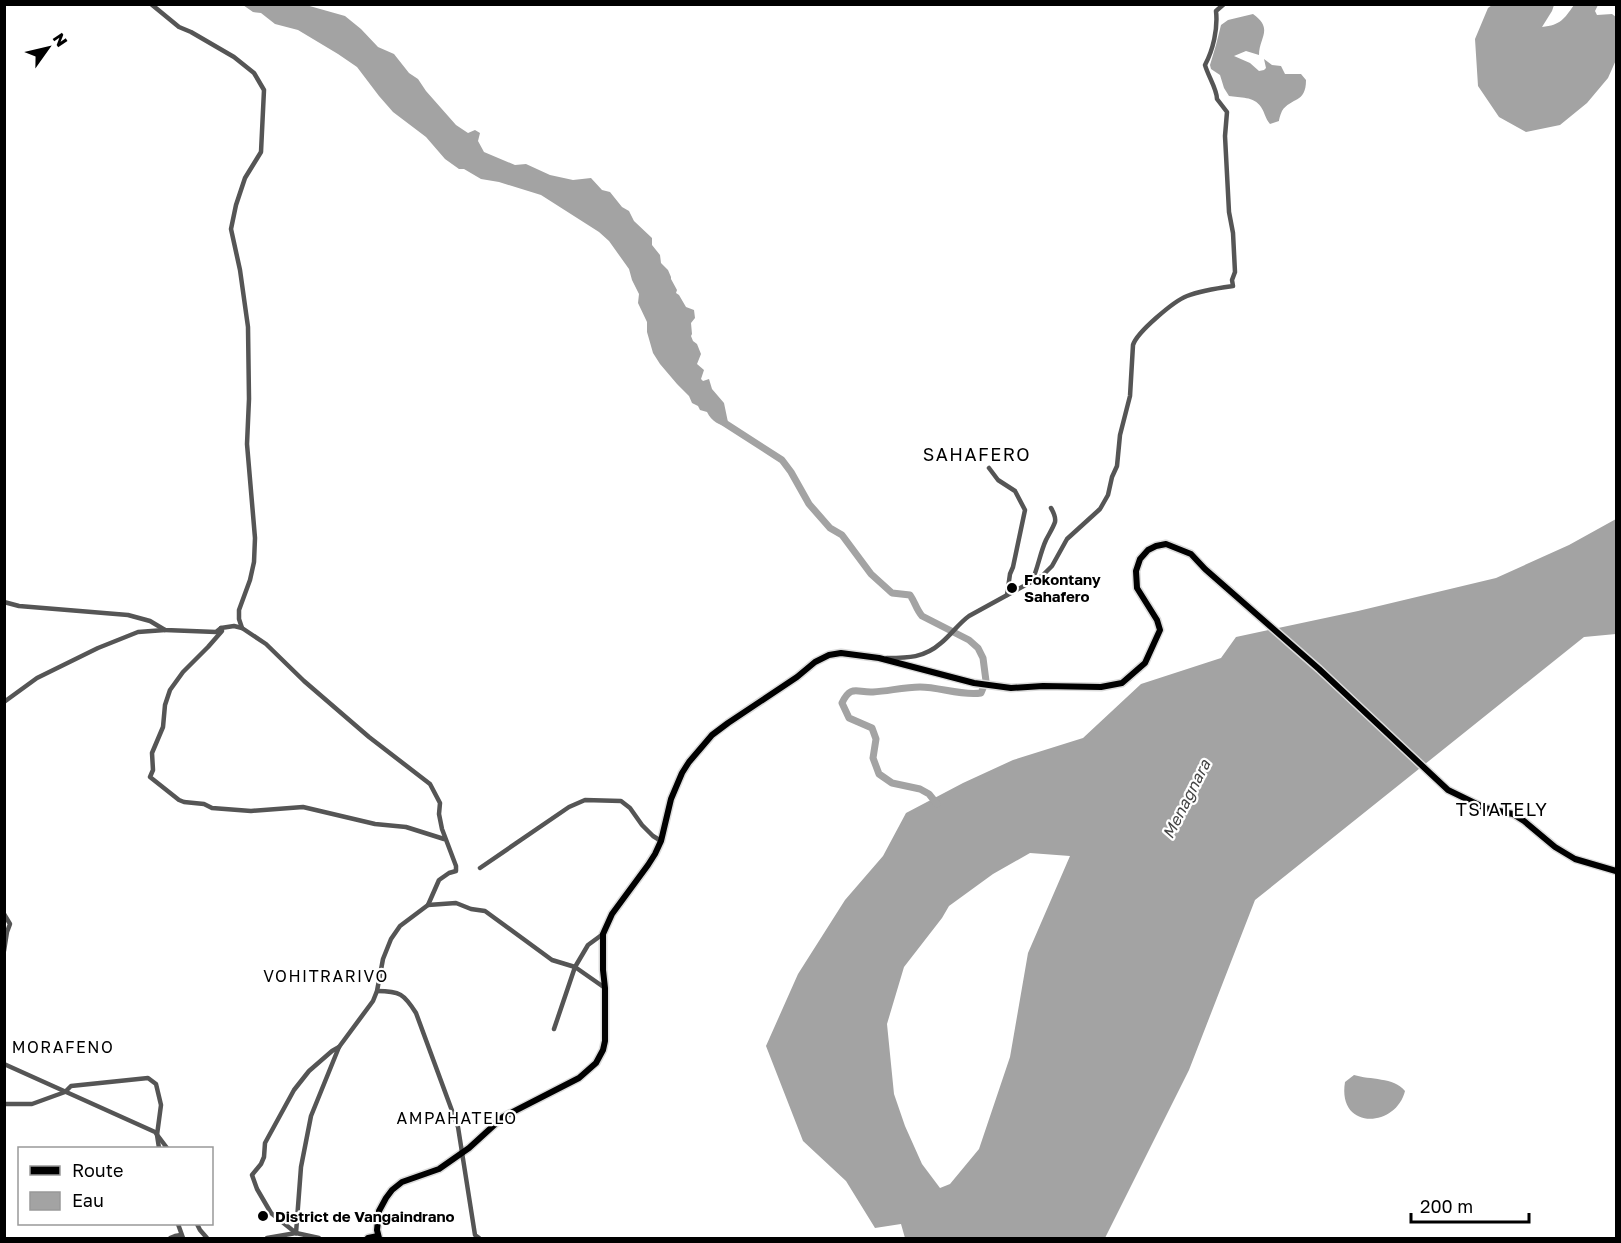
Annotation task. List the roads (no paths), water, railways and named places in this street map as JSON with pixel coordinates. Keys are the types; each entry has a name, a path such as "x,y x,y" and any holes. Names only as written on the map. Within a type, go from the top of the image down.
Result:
{"main road":[{"path":"368,1239 378,1237 380,1211 392,1190 402,1182 439,1168 462,1154 502,1117 579,1078 596,1063 605,1041 603,934 612,914 648,865 661,841 671,798 682,773 712,735 797,677 815,662 829,655 841,653 879,658 974,683 1017,688 1101,687 1122,683 1145,663 1160,630 1157,620 1137,588 1136,571 1140,559 1148,550 1156,546 1166,544 1191,554 1205,569 1319,669 1448,790 1485,808 1513,814 1555,847 1575,859 1617,871"}],"street":[{"path":"151,4 179,27 234,57 254,73 264,90 261,152 245,178 231,229 240,270 248,327 247,444 255,538 254,562 239,610 242,628"},
{"path":"879,658 911,658 922,655 942,643 969,616 1042,576 1052,566 1067,539 1100,509 1108,495 1117,466 1120,435 1130,396 1135,340 1147,326 1185,296 1233,286 1232,280 1235,272 1233,233 1229,212 1225,136 1227,112 1217,99 1205,65 1217,23 1216,11 1224,4"},
{"path":"989,468 999,480 1015,491 1025,510 1007,595"},
{"path":"1032,581 1038,569 1046,540 1055,522 1055,515 1051,508"},
{"path":"4,602 19,606 128,615 150,621 165,630"},
{"path":"4,702 37,678 98,648 138,632 165,630 216,632 221,628 234,626 242,628 266,644 304,681 369,737 430,784 440,804 439,814 444,839 456,871 439,880 428,905 400,926 391,939 383,959 377,992 373,1001 339,1047 311,1116 301,1167 296,1233"},
{"path":"221,628 222,631 183,672 170,690 165,705 163,727 152,753 153,770 150,777 184,802 251,811 303,807 375,824 406,827 444,839"},
{"path":"480,868 569,807 585,800 621,801 630,808 653,836 661,841"},
{"path":"428,905 456,903 485,911 552,960 575,967 605,988"},
{"path":"4,912 10,924 4,951"},
{"path":"554,1029 575,967 588,945 603,934"},
{"path":"377,992 401,993 416,1013 458,1127 475,1235 479,1239"},
{"path":"319,1239 296,1233 271,1213 252,1175 261,1164 265,1143 294,1090 309,1071 339,1047"},
{"path":"4,1064 155,1132 166,1147"},
{"path":"4,1104 32,1104 65,1092 71,1086 148,1078 156,1084 161,1105 157,1135 159,1147"},
{"path":"198,1225 207,1239"},
{"path":"267,1239 296,1233"},
{"path":"170,1239 175,1236 182,1237"}],"water":[{"path":"243,5 306,5 345,16 378,47 394,54 456,125 468,133 475,130 480,133 478,141 484,152 515,165 526,164 550,175 573,180 591,178 602,190 610,192 622,207 629,211 634,221 652,238 652,245 660,255 661,263 668,270 677,290 676,293 686,307 694,310 695,318 691,323 691,336 701,354 697,364 704,370 701,379 703,381 709,379 712,389 724,403 729,427 716,422 707,412 700,410 692,403 689,396 660,364 653,353 647,332 647,322 638,303 639,294 629,269 609,241 599,232 541,195 481,179 464,169 459,169 445,159 426,137 393,112 357,67 298,30 275,24 261,13 253,12"},
{"path":"1492,5 1554,5 1542,27 1554,25 1574,5 1598,5 1595,11 1597,15 1612,14 1616,17 1616,60 1608,78 1587,103 1560,125 1526,132 1499,117 1478,86 1475,39 1488,8"},
{"path":"1253,14 1263,24 1264,29 1259,55 1246,51 1234,56 1250,63 1259,71 1266,68 1264,59 1272,65 1281,66 1285,74 1301,74 1306,80 1301,97 1282,111 1279,121 1270,124 1258,103 1246,98 1229,96 1220,75 1211,69 1210,65 1221,25 1228,20"},
{"name":"Menagnara","path":"1616,519 1616,634 1584,637 1255,900 1189,1070 1105,1238 905,1238 901,1224 875,1228 846,1181 803,1141 766,1046 798,974 845,900 883,856 906,813 1013,760 1083,738 1141,684 1221,658 1236,637 1496,578 1569,545","holes":["1030,853 1070,856 1028,953 1010,1057 979,1149 950,1184 940,1188 922,1164 894,1094 887,1024 904,967 949,906 993,874"]},
{"path":"1354,1075 1388,1081 1400,1086 1405,1091 1400,1103 1391,1112 1380,1117 1369,1119 1358,1116 1350,1109 1345,1098 1345,1082"}],"waterway":[{"path":"723,422 782,460 809,504 830,528 842,535 871,574 892,593 910,595 922,616 969,640 978,648 983,658 986,681 981,693 920,687 873,692 852,691 842,703 849,718 872,728 876,739 873,758 879,774 892,783 920,789 929,794 937,804"}],"place":[{"name":"Fokontany Sahafero","path":"1012,588"},
{"name":"District de Vangaindrano","path":"263,1216"}],"district":[{"name":"SAHAFERO","path":"977,454"},
{"name":"TSIATELY","path":"1502,809"},
{"name":"VOHITRARIVO","path":"326,976"},
{"name":"MORAFENO","path":"63,1047"},
{"name":"AMPAHATELO","path":"457,1118"}]}
